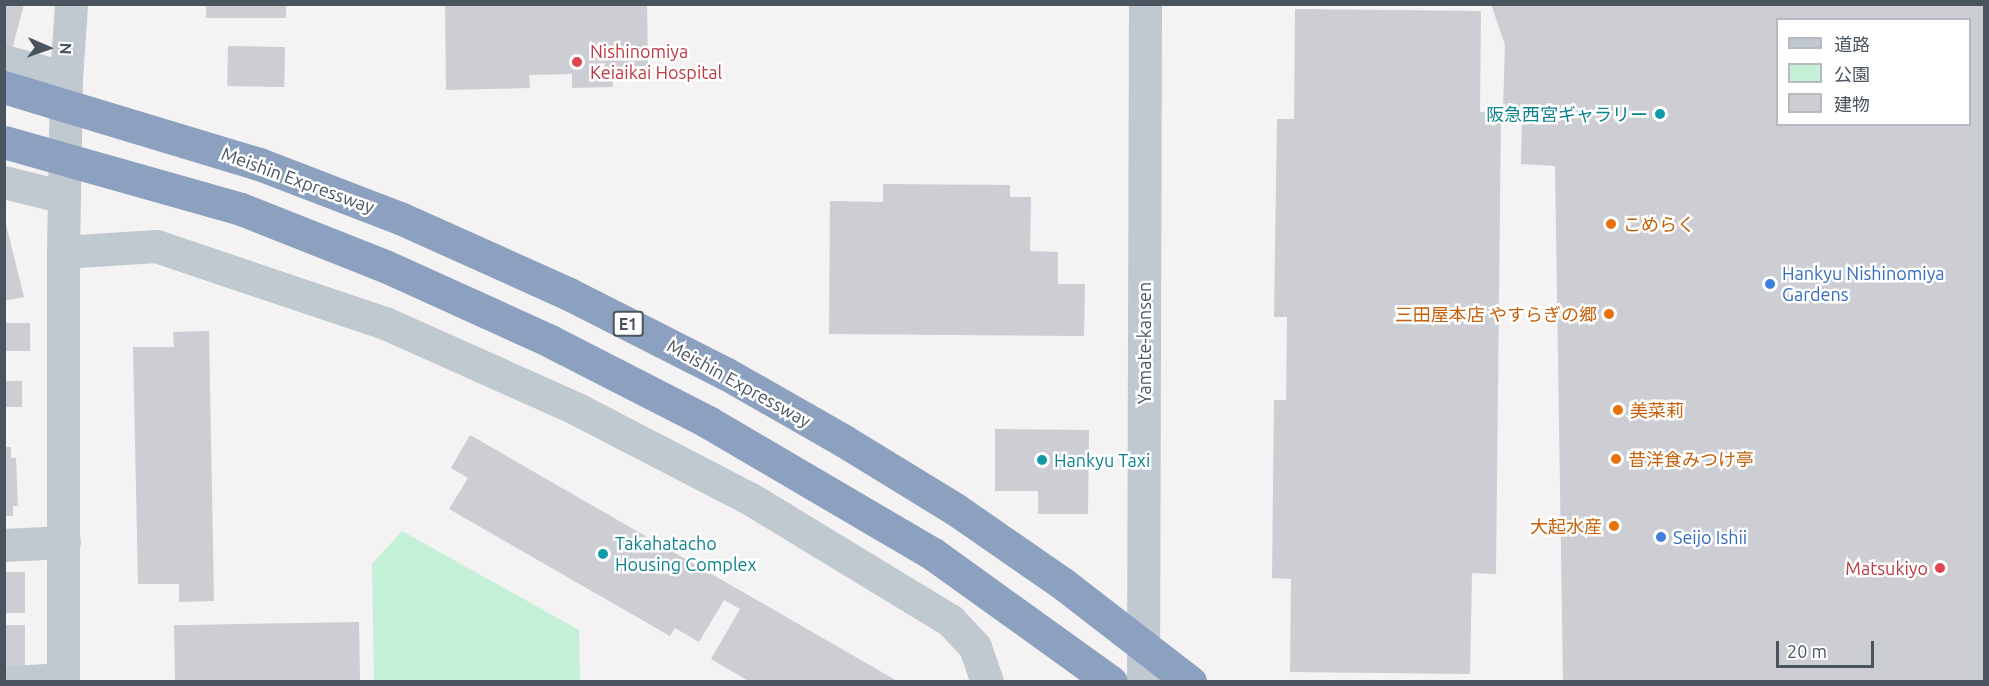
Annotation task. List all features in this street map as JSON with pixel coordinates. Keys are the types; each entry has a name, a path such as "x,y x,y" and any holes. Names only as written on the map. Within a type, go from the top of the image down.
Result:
{"highway":[{"name":"Meishin Expressway","path":"4,87 259,164 400,218 569,294 725,373 844,441 955,509 1062,584 1190,681"},
{"path":"4,142 240,209 385,266 550,341 708,422 933,554 1111,681"}],"street":[{"path":"14,681 63,680 63,252 66,78 71,4"},
{"name":"Yamate-kansen","path":"1143,681 1145,4"},
{"path":"4,61 66,78"},
{"path":"4,182 64,197"},
{"path":"63,252 156,246 385,322 577,409 749,498 950,620 975,647 987,681"},
{"path":"4,544 64,542"}],"green space":[{"path":"402,531 579,630 580,681 374,681 372,564"}],"building":[{"path":"4,4 24,4 12,50 4,49"},
{"path":"206,4 286,4 286,18 206,18"},
{"path":"445,4 647,4 648,66 613,67 613,87 572,88 572,74 529,75 530,88 446,90"},
{"name":"Hankyu Nishinomiya Gardens","path":"1491,4 1984,4 1984,682 1563,682 1555,166 1521,164 1522,113 1503,111 1505,45"},
{"path":"1295,9 1481,11 1480,112 1501,112 1496,574 1472,573 1470,674 1290,672 1291,579 1272,578 1274,400 1286,400 1287,317 1274,317 1277,119 1294,119"},
{"path":"228,46 285,47 284,87 227,86"},
{"path":"883,184 1010,185 1010,197 1031,197 1030,251 1058,252 1058,284 1085,284 1084,336 829,334 830,201 883,202"},
{"path":"4,216 24,297 4,301"},
{"path":"4,323 30,323 30,351 4,351"},
{"path":"209,331 214,601 179,602 179,584 138,584 133,347 174,347 173,332"},
{"path":"4,381 22,381 22,407 4,407"},
{"name":"Hankyu Taxi","path":"995,429 1089,430 1088,514 1038,514 1038,491 995,491"},
{"name":"Takahatacho Housing Complex","path":"470,435 899,682 750,682 711,659 740,609 724,600 699,642 675,628 670,636 449,509 468,478 451,468"},
{"path":"4,447 11,447 11,458 16,458 18,506 13,506 13,516 4,516"},
{"path":"4,572 25,572 25,613 4,613"},
{"path":"359,622 360,682 175,682 174,625"},
{"path":"4,625 25,625 25,668 4,668"}],"place":[{"name":"Nishinomiya Keiaikai Hospital","path":"577,62"},
{"name":"阪急西宮ギャラリー","path":"1660,114"},
{"name":"こめらく","path":"1611,224"},
{"name":"Hankyu Nishinomiya Gardens","path":"1770,284"},
{"name":"三田屋本店 やすらぎの郷","path":"1609,314"},
{"name":"美菜莉","path":"1618,410"},
{"name":"昔洋食みつけ亭","path":"1616,459"},
{"name":"Hankyu Taxi","path":"1042,460"},
{"name":"大起水産","path":"1614,526"},
{"name":"Seijo Ishii","path":"1661,537"},
{"name":"Takahatacho Housing Complex","path":"603,554"},
{"name":"Matsukiyo","path":"1940,568"}]}
